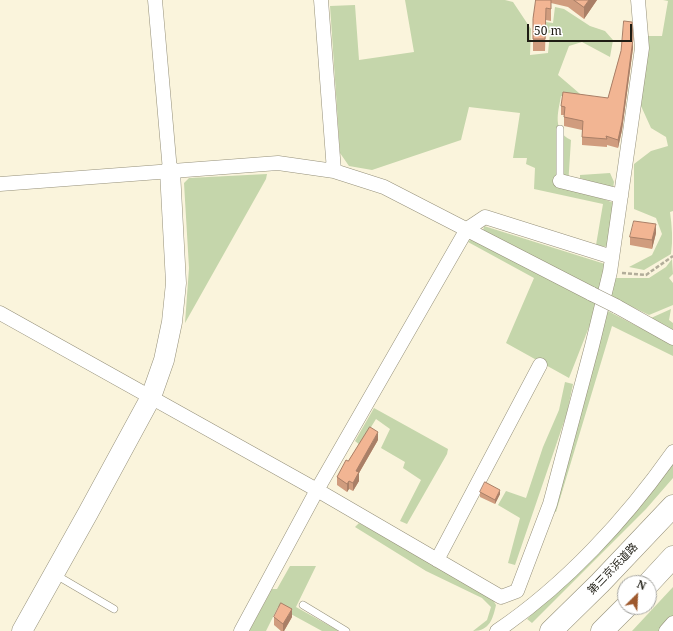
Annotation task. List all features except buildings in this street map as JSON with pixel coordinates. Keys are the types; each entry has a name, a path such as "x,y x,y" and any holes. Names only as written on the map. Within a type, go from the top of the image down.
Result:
{"highway":[{"name":"第三京浜道路","path":"551,631 600,583 673,506"},
{"path":"656,575 673,557"},
{"path":"602,631 618,615"}],"street":[{"path":"22,631 151,397 169,341 174,302 176,264 170,171 155,0"},
{"path":"321,0 334,171"},
{"path":"0,313 317,490 501,597 517,591 550,504 610,272 642,48 638,0"},
{"path":"0,184 278,163 334,171 384,187 616,306 673,338"},
{"path":"560,181 621,196"},
{"path":"241,631 317,490 467,229 485,217 612,257"},
{"path":"437,560 540,365"},
{"path":"497,631 535,603 606,536 652,483 673,452"},
{"path":"666,631 673,623"}],"lane":[{"path":"560,129 560,181"},
{"path":"54,574 114,610"},
{"path":"303,605 346,631"}],"path":[{"path":"610,272 646,275 673,256"}],"green space":[{"path":"405,0 505,0 513,2 531,29 530,55 548,53 550,33 535,31 538,21 553,23 555,7 564,9 590,26 605,31 613,40 610,57 582,42 569,46 558,75 586,99 561,96 558,115 559,127 561,132 571,140 568,186 614,203 607,247 596,245 603,204 534,189 535,168 526,164 527,158 513,158 520,113 469,107 461,140 372,170 349,166 340,153 330,6 355,5 359,60 414,52"},
{"path":"663,0 673,0 673,211 670,212 672,249 671,254 644,270 629,267 652,255 662,234 656,218 634,209 634,164 651,151 668,146 666,137 651,128 641,106 647,36 662,36 668,1"},
{"path":"610,173 614,182 613,189 580,178 580,175"},
{"path":"267,174 266,179 185,323 189,268 184,183 189,178"},
{"path":"484,226 605,264 602,293 483,231"},
{"path":"471,239 598,304 569,378 506,343 534,278 468,242"},
{"path":"672,259 673,274 669,278 673,283 673,305 649,315 610,296 615,278 649,278 666,267"},
{"path":"671,309 669,320 673,323 673,330 651,318"},
{"path":"606,310 673,345 673,356 612,326 556,512 551,511"},
{"path":"565,382 573,384 567,413 515,565 508,563 520,518 498,505 506,491 526,498 543,447 559,410"},
{"path":"374,408 448,449 447,454 407,524 400,521 421,480 403,468 405,462 381,448 390,429 376,419 360,445 355,441"},
{"path":"673,463 673,478 646,509 532,623 527,619 634,513"},
{"path":"359,523 490,595 496,605 494,615 490,623 483,629 473,631 487,620 491,607 482,598 426,571 355,527"},
{"path":"290,566 316,566 296,607 339,631 322,631 278,607 266,631 249,631 272,589 277,589"},
{"path":"673,587 673,618 661,631 632,631 647,615 657,615 657,604"}]}
